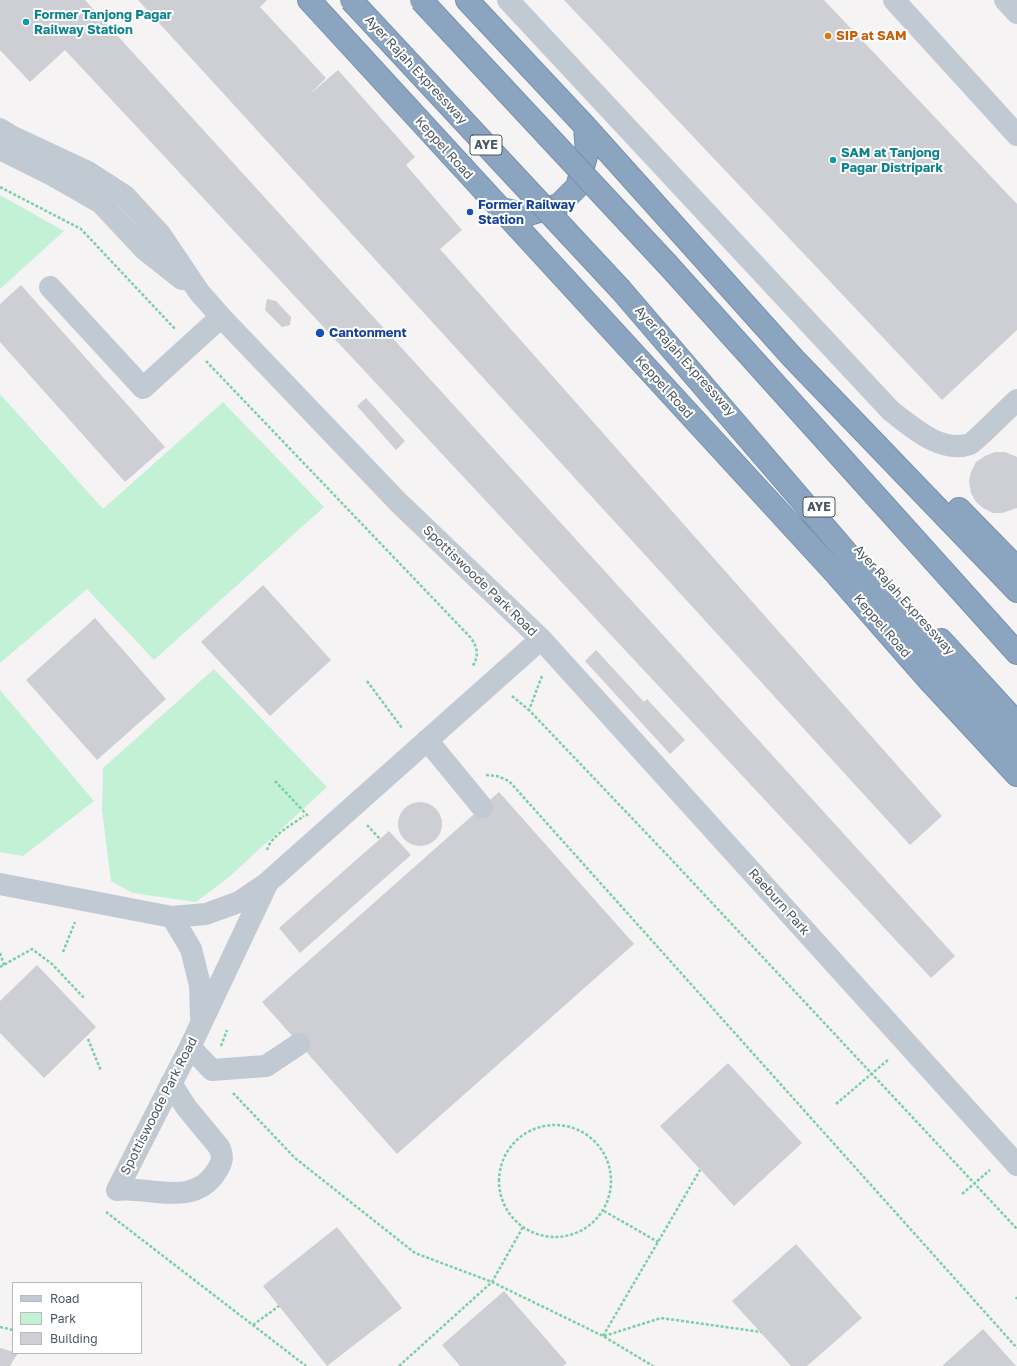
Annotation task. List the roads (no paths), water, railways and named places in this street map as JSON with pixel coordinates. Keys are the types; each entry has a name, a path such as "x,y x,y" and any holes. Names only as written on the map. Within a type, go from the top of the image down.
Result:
{"highway":[{"name":"Keppel Road","path":"309,0 837,575 928,679 1017,775"},
{"name":"Ayer Rajah Expressway","path":"351,0 621,290 1017,723"},
{"path":"421,0 668,266 1017,653"},
{"path":"467,0 585,126 793,358 1017,591"},
{"path":"499,208 526,215 559,206 577,187 587,153 585,126"},
{"path":"621,290 1017,751"},
{"path":"793,358 871,417 1017,568"}],"street":[{"path":"508,0 891,411 924,436 952,446 971,444 1017,400"},
{"path":"894,0 1017,135"},
{"path":"1005,0 1017,13"},
{"name":"Spottiswoode Park Road","path":"0,129 13,137 88,172 125,196 160,234 199,292 221,316 398,502 546,644 427,740 270,880 239,902 206,914 172,917 0,884"},
{"name":"Spottiswoode Park Road","path":"0,150 52,175 101,203 144,249 199,292"},
{"path":"50,287 143,388 221,316"},
{"name":"Raeburn Park","path":"546,644 1013,1160"},
{"path":"427,740 482,807"},
{"name":"Spottiswoode Park Road","path":"171,1083 186,1107 219,1147 223,1154 221,1163 213,1176 204,1185 184,1194 158,1193 129,1189 117,1190 171,1083 190,1047 270,880"},
{"name":"Spottiswoode Park Road","path":"172,917 191,949 193,956 200,985 201,1022"},
{"path":"190,1047 212,1070 266,1066 299,1044"}],"place":[{"name":"Former Tanjong Pagar Railway Station","path":"26,22"},
{"name":"SIP at SAM","path":"828,36"},
{"name":"SAM at Tanjong Pagar Distripark","path":"833,160"},
{"name":"Former Railway Station","path":"470,212"},
{"name":"Cantonment","path":"320,333"}]}
